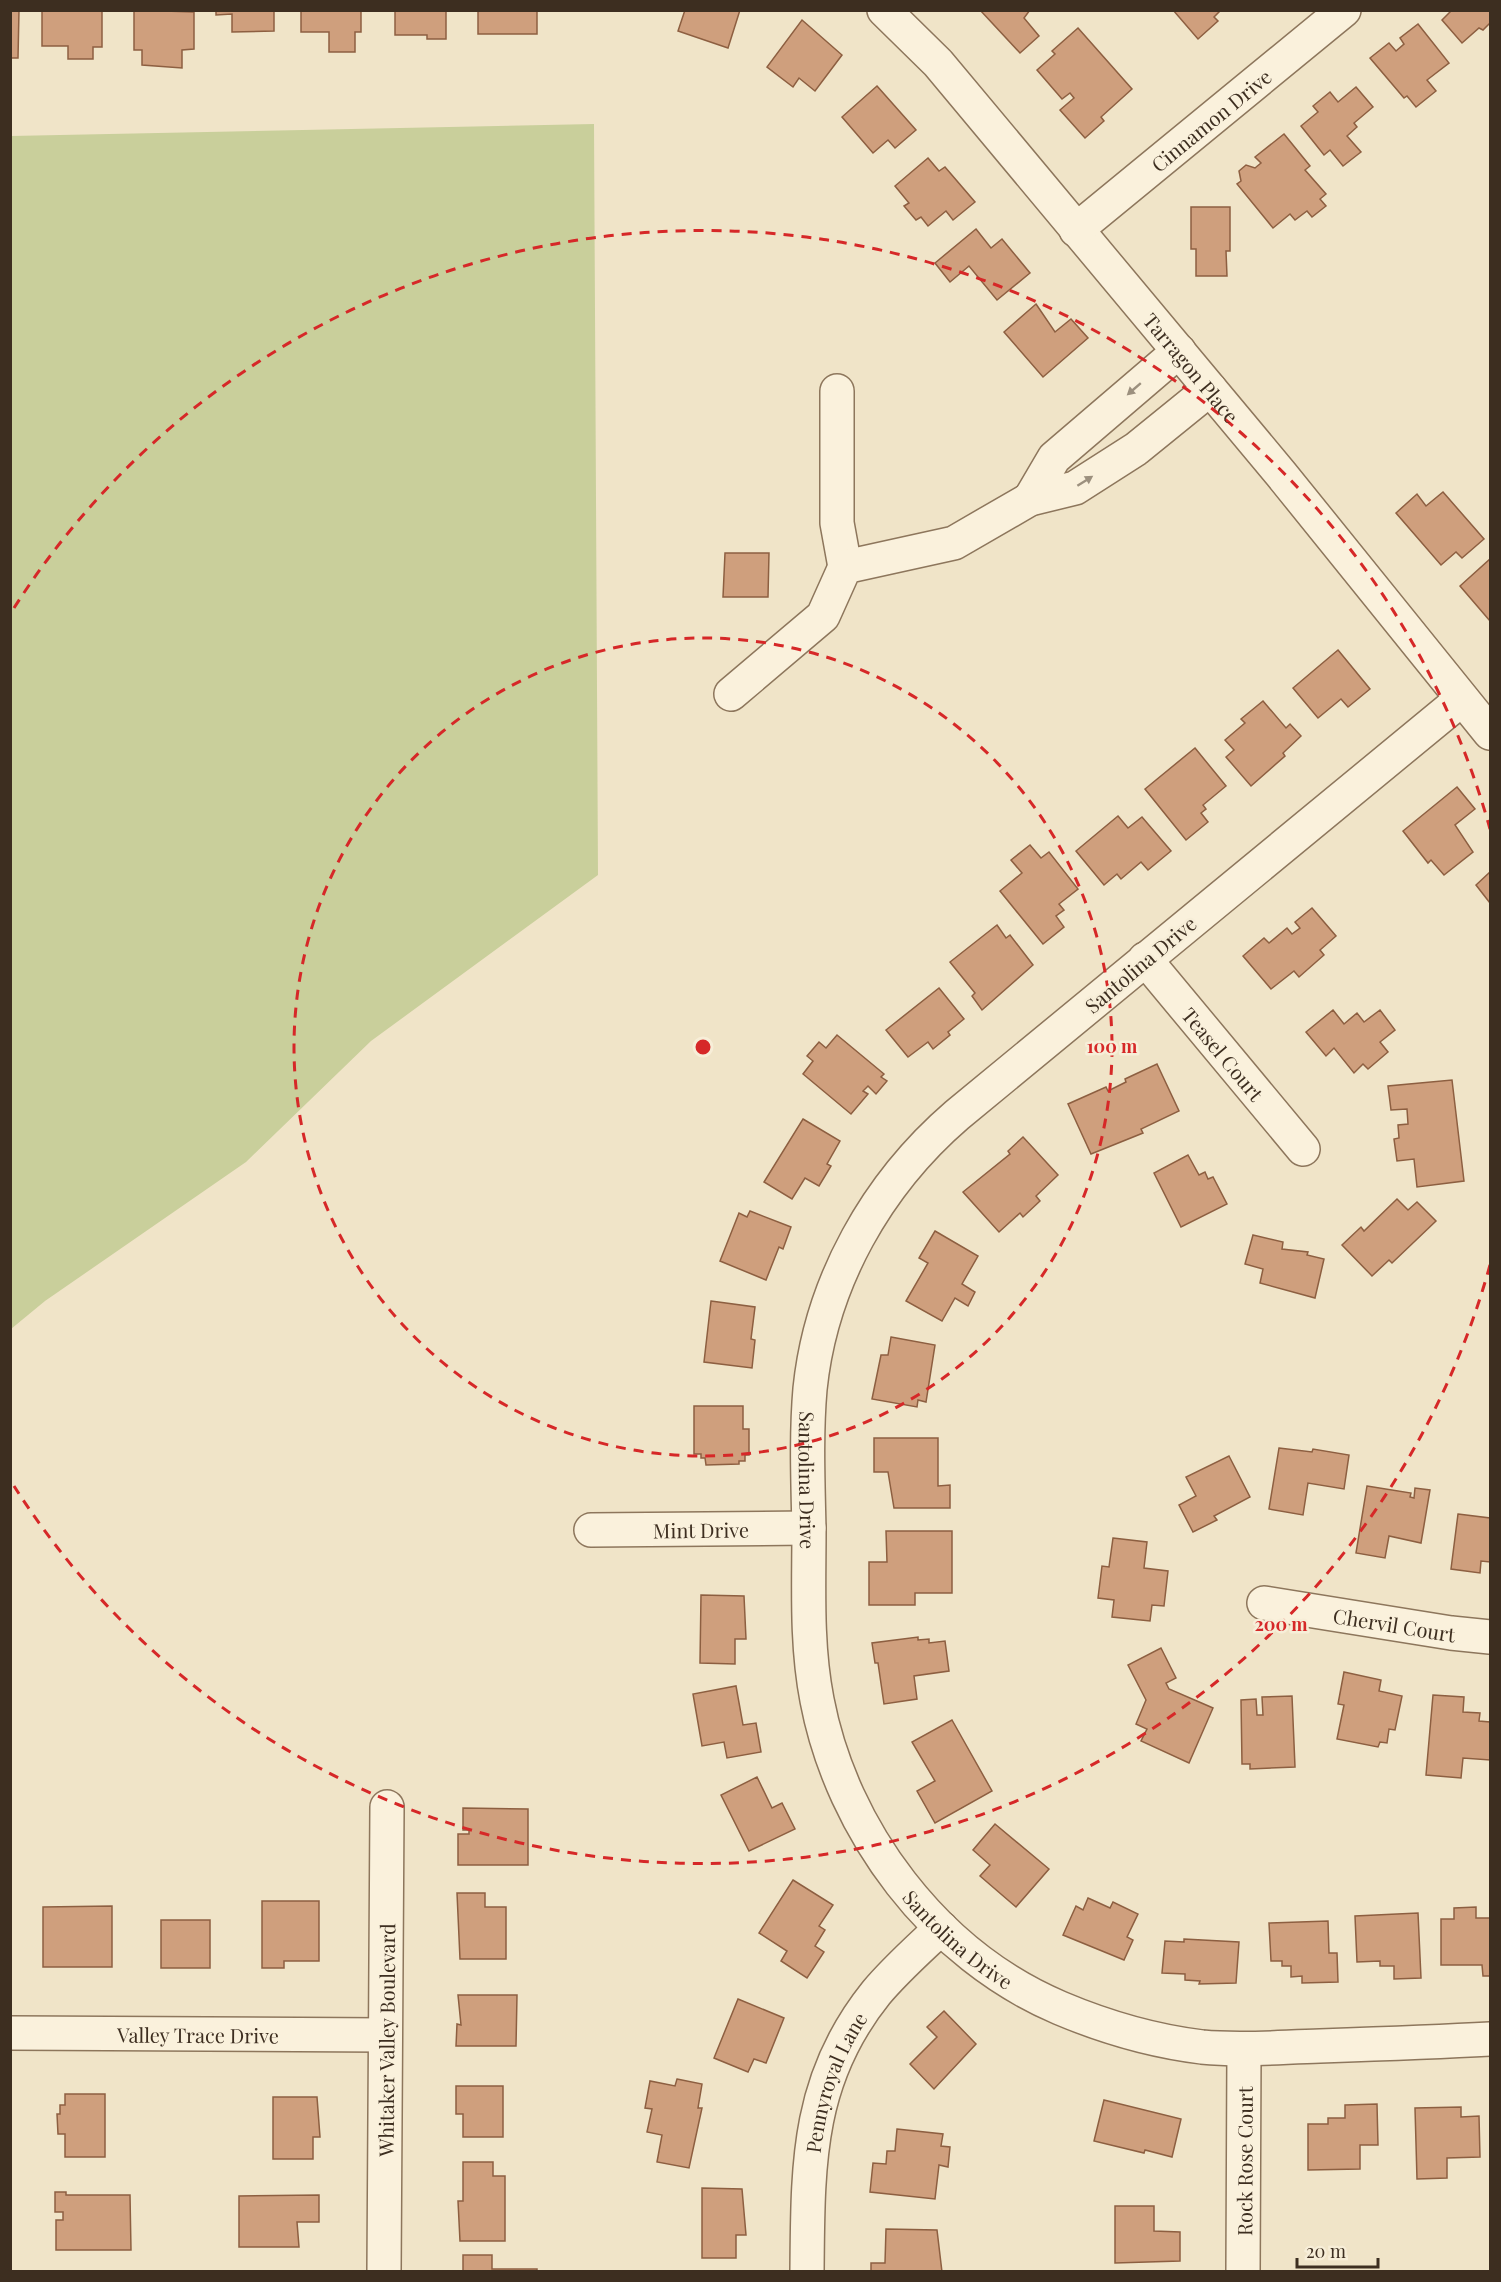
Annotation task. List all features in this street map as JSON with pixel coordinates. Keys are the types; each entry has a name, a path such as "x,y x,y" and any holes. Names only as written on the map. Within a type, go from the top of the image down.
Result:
{"street":[{"name":"Tarragon Place","path":"884,10 938,63 1179,351 1491,733"},
{"name":"Cinnamon Drive","path":"1076,230 1344,10"},
{"path":"1030,499 1054,458 1179,351"},
{"path":"845,567 954,543 1030,499 1075,488 1136,449 1210,389"},
{"path":"731,694 823,616 845,567 837,523 837,391"},
{"name":"Santolina Drive","path":"1462,699 938,1131 895,1178 867,1220 834,1290 814,1363 808,1426 809,1528 812,1665 830,1751 844,1788 867,1834 895,1875 941,1928 1002,1976 1081,2018 1142,2036 1205,2047 1244,2050 1491,2039"},
{"name":"Teasel Court","path":"1145,959 1303,1149"},
{"name":"Mint Drive","path":"591,1530 809,1528"},
{"name":"Chervil Court","path":"1264,1603 1451,1633 1491,1637"},
{"name":"Whitaker Valley Boulevard","path":"384,2271 387,1807"},
{"name":"Pennyroyal Lane","path":"807,2271 809,2164 814,2127 828,2079 843,2044 874,1996 941,1928"},
{"name":"Valley Trace Drive","path":"10,2033 386,2035"},
{"name":"Rock Rose Court","path":"1243,2271 1244,2050"}],"green space":[{"path":"594,124 598,875 371,1041 246,1162 45,1301 11,1329 11,136"}],"building":[{"path":"10,10 19,10 18,58 10,58"},
{"path":"42,10 102,10 102,47 93,47 93,59 68,59 68,46 42,46"},
{"path":"134,10 194,12 194,49 182,50 182,68 142,65 142,50 134,50"},
{"path":"216,10 274,10 274,31 232,32 232,14 216,15"},
{"path":"301,10 361,10 361,32 355,32 355,52 329,52 329,32 301,32"},
{"path":"395,10 446,10 446,39 427,39 427,35 395,35"},
{"path":"478,10 537,10 537,34 478,34"},
{"path":"685,10 740,10 728,48 678,31"},
{"path":"980,10 1030,10 1024,18 1039,36 1020,53"},
{"path":"1173,10 1221,10 1214,17 1218,21 1198,39"},
{"path":"1452,10 1490,10 1490,23 1483,30 1479,28 1462,43 1442,20"},
{"path":"802,20 842,55 815,91 799,78 793,87 767,67"},
{"path":"1418,24 1449,63 1427,80 1436,91 1416,107 1407,96 1404,98 1370,58 1389,43 1396,51 1404,44 1400,38"},
{"path":"1078,28 1132,89 1101,117 1104,121 1085,138 1060,110 1074,98 1070,93 1062,99 1037,70 1055,54 1052,51"},
{"path":"877,86 916,130 895,148 888,140 873,153 842,117"},
{"path":"1356,87 1373,107 1354,123 1357,127 1347,136 1361,152 1343,166 1330,150 1324,155 1301,126 1318,112 1313,106 1330,92 1338,102"},
{"path":"1284,134 1310,166 1305,170 1326,194 1320,199 1326,206 1312,217 1307,211 1295,220 1290,214 1273,228 1237,184 1241,181 1239,171 1246,165 1255,168 1261,163 1255,157"},
{"path":"928,158 939,171 945,167 975,202 953,220 946,211 928,226 921,217 916,220 904,206 909,203 895,186"},
{"path":"1191,207 1230,207 1230,251 1226,251 1227,276 1196,276 1196,249 1191,249"},
{"path":"976,229 991,248 1002,239 1030,273 997,300 969,266 950,282 935,263"},
{"path":"1036,304 1055,332 1071,319 1088,338 1043,377 1004,332"},
{"path":"1443,492 1484,539 1462,558 1456,552 1441,565 1396,513 1417,494 1426,506"},
{"path":"725,553 769,553 768,597 723,597"},
{"path":"1490,559 1490,621 1460,586"},
{"path":"1338,650 1370,689 1348,707 1341,699 1318,718 1293,688"},
{"path":"1263,701 1286,728 1290,724 1301,736 1283,753 1285,756 1251,786 1226,757 1234,750 1225,740 1245,723 1241,719"},
{"path":"1195,748 1226,786 1203,805 1206,809 1201,813 1208,822 1186,840 1145,789"},
{"path":"1457,787 1475,809 1455,825 1473,852 1444,875 1431,860 1428,863 1403,831"},
{"path":"1118,816 1128,828 1142,817 1171,851 1148,870 1141,862 1121,879 1117,874 1104,885 1076,851"},
{"path":"1030,845 1041,858 1049,852 1078,889 1059,904 1064,910 1056,916 1064,927 1043,944 1000,891 1022,873 1011,860"},
{"path":"1490,872 1490,903 1476,885"},
{"path":"1312,908 1336,936 1320,950 1324,955 1299,977 1294,971 1271,989 1243,956 1264,938 1269,943 1287,928 1292,934 1300,928 1295,922"},
{"path":"997,925 1006,938 1010,935 1033,965 982,1010 972,996 975,993 950,962"},
{"path":"939,988 964,1019 933,1049 928,1042 908,1057 886,1030"},
{"path":"1333,1010 1344,1024 1357,1013 1364,1022 1380,1010 1395,1030 1380,1042 1388,1052 1368,1069 1363,1064 1354,1073 1334,1048 1326,1056 1306,1032"},
{"path":"837,1035 884,1074 881,1077 887,1081 876,1094 868,1086 863,1091 868,1094 851,1114 803,1074 813,1061 807,1056 819,1042 826,1048"},
{"path":"1157,1064 1179,1111 1141,1129 1143,1133 1091,1154 1068,1104 1106,1087 1108,1091 1126,1082 1125,1079"},
{"path":"1452,1080 1464,1181 1417,1187 1414,1159 1397,1161 1394,1139 1399,1138 1398,1125 1408,1124 1407,1109 1391,1110 1388,1086"},
{"path":"803,1119 840,1141 827,1164 831,1166 819,1186 805,1178 792,1199 764,1182"},
{"path":"1023,1137 1058,1175 1036,1196 1040,1201 1023,1217 1020,1213 999,1232 963,1192 1010,1154 1008,1151"},
{"path":"1188,1155 1199,1175 1205,1172 1208,1179 1213,1177 1227,1204 1181,1227 1154,1173"},
{"path":"1397,1199 1408,1210 1417,1202 1436,1221 1392,1263 1389,1260 1372,1276 1342,1245 1361,1227 1364,1231"},
{"path":"750,1211 791,1227 783,1249 779,1247 766,1280 720,1261 739,1213 747,1217"},
{"path":"935,1231 978,1256 962,1284 975,1292 968,1306 955,1298 942,1321 906,1301 928,1263 919,1258"},
{"path":"1253,1235 1283,1242 1282,1249 1308,1252 1307,1255 1324,1259 1315,1298 1260,1283 1263,1269 1245,1264"},
{"path":"711,1301 755,1307 751,1339 755,1340 752,1368 704,1362"},
{"path":"891,1337 935,1345 926,1402 918,1400 917,1407 872,1399 881,1355 888,1355"},
{"path":"694,1406 743,1406 743,1429 749,1429 749,1455 745,1455 745,1461 739,1461 739,1464 706,1465 705,1458 701,1458 701,1454 694,1454"},
{"path":"874,1438 938,1438 938,1486 950,1485 950,1508 894,1508 888,1472 874,1472"},
{"path":"1279,1448 1312,1452 1313,1449 1349,1455 1344,1489 1308,1483 1303,1515 1269,1509"},
{"path":"1229,1456 1250,1497 1214,1516 1217,1520 1193,1532 1179,1505 1196,1496 1186,1477"},
{"path":"1367,1486 1411,1493 1410,1497 1414,1498 1415,1488 1430,1490 1421,1543 1389,1536 1385,1558 1356,1553"},
{"path":"1458,1514 1490,1518 1490,1562 1481,1561 1480,1573 1451,1569"},
{"path":"886,1531 952,1531 952,1593 915,1593 915,1605 869,1605 869,1562 887,1562"},
{"path":"1113,1538 1147,1542 1144,1568 1168,1571 1164,1606 1152,1605 1150,1621 1112,1617 1114,1600 1098,1598 1102,1566 1109,1567"},
{"path":"701,1595 744,1596 746,1639 735,1639 735,1664 700,1663"},
{"path":"918,1637 918,1640 929,1639 929,1643 945,1641 949,1671 914,1676 917,1699 884,1704 878,1663 875,1663 872,1643"},
{"path":"1161,1648 1176,1678 1166,1683 1169,1689 1213,1708 1189,1763 1141,1741 1147,1729 1136,1724 1146,1700 1128,1665"},
{"path":"1344,1672 1381,1680 1379,1691 1402,1696 1395,1730 1389,1729 1387,1743 1380,1742 1378,1747 1337,1739 1344,1705 1338,1704"},
{"path":"736,1686 743,1725 756,1723 761,1752 727,1758 724,1742 702,1746 693,1694"},
{"path":"1433,1695 1464,1697 1463,1712 1480,1713 1479,1721 1490,1722 1490,1760 1463,1758 1461,1778 1426,1775"},
{"path":"1292,1696 1295,1767 1250,1769 1250,1764 1242,1764 1241,1700 1256,1699 1257,1715 1263,1715 1262,1697"},
{"path":"952,1720 992,1791 935,1823 917,1791 935,1781 912,1742"},
{"path":"757,1777 772,1808 782,1803 795,1829 749,1851 721,1795"},
{"path":"463,1808 528,1809 528,1865 458,1865 458,1834 469,1834 469,1830 463,1830"},
{"path":"995,1824 1049,1869 1016,1907 980,1876 990,1865 973,1850"},
{"path":"793,1880 833,1905 819,1926 825,1930 815,1946 824,1952 807,1978 781,1961 787,1951 759,1933"},
{"path":"457,1893 485,1893 485,1907 506,1907 506,1959 460,1959"},
{"path":"1088,1898 1110,1908 1113,1902 1138,1914 1127,1937 1133,1940 1124,1960 1063,1935 1076,1906 1083,1910"},
{"path":"262,1901 319,1901 319,1961 284,1961 284,1968 262,1968"},
{"path":"112,1906 112,1967 43,1967 43,1907"},
{"path":"1476,1907 1476,1918 1490,1918 1490,1976 1483,1976 1482,1965 1441,1965 1441,1919 1454,1919 1454,1908"},
{"path":"1418,1913 1421,1978 1394,1979 1394,1966 1380,1966 1380,1961 1357,1962 1355,1916"},
{"path":"161,1920 210,1920 210,1968 161,1968"},
{"path":"1328,1921 1329,1953 1337,1953 1338,1982 1302,1983 1302,1976 1291,1977 1291,1966 1282,1966 1282,1961 1271,1961 1269,1923"},
{"path":"1184,1939 1239,1942 1236,1983 1199,1984 1200,1981 1185,1980 1185,1974 1162,1973 1165,1941 1184,1942"},
{"path":"458,1995 517,1995 516,2046 456,2046 457,2024 461,2025"},
{"path":"738,1999 784,2018 766,2063 754,2059 748,2072 714,2058"},
{"path":"944,2011 976,2044 934,2089 910,2064 937,2037 927,2027"},
{"path":"677,2079 702,2084 698,2108 702,2108 689,2168 657,2162 662,2135 647,2132 652,2109 645,2108 650,2081 675,2086"},
{"path":"456,2086 503,2086 503,2137 463,2137 463,2114 456,2114"},
{"path":"65,2094 105,2094 105,2157 65,2157 65,2134 58,2134 57,2114 60,2114 60,2105 65,2105"},
{"path":"273,2097 317,2097 320,2137 313,2137 313,2159 273,2159"},
{"path":"1104,2100 1181,2119 1172,2157 1094,2141"},
{"path":"1377,2104 1378,2145 1360,2145 1360,2169 1308,2170 1308,2124 1328,2124 1328,2118 1345,2118 1345,2105"},
{"path":"1461,2107 1461,2117 1479,2116 1480,2157 1447,2158 1447,2178 1417,2179 1415,2108"},
{"path":"897,2129 943,2134 941,2146 950,2147 948,2167 939,2165 935,2199 870,2192 873,2163 886,2164 887,2151 895,2151"},
{"path":"463,2162 493,2162 493,2176 505,2176 505,2241 460,2241 458,2201 463,2201"},
{"path":"702,2188 742,2189 746,2235 736,2235 736,2258 702,2258"},
{"path":"55,2192 66,2192 66,2195 130,2195 131,2250 56,2250 56,2220 63,2220 63,2212 55,2212"},
{"path":"319,2195 319,2222 297,2222 299,2247 239,2247 239,2196"},
{"path":"1115,2206 1154,2206 1154,2231 1180,2232 1180,2261 1115,2263"},
{"path":"886,2229 937,2230 942,2272 871,2272 871,2263 885,2263"},
{"path":"463,2255 492,2255 492,2269 537,2269 537,2272 463,2272"}]}
